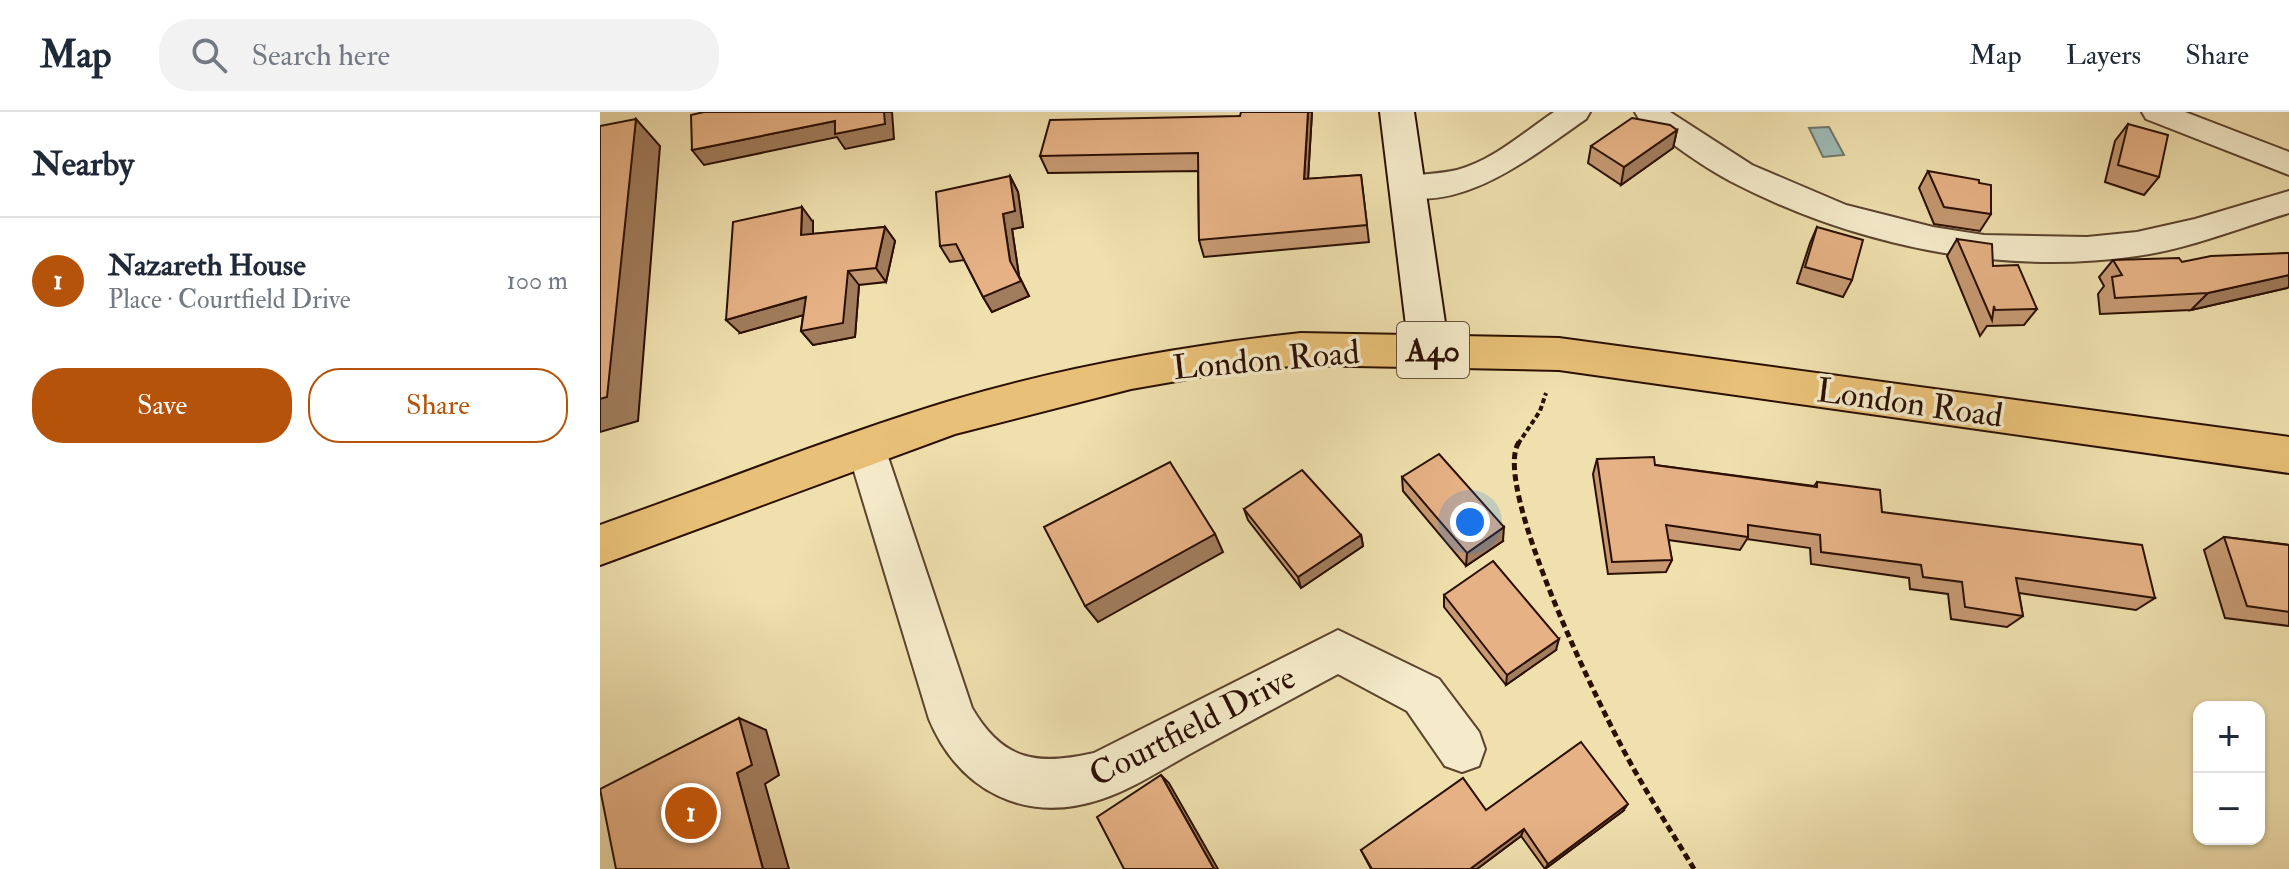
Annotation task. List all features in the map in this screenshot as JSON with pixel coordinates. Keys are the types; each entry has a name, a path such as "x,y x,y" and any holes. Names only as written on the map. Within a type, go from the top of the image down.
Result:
{"highway":[{"name":"London Road","path":"600,545 951,418 1027,397 1188,363 1301,349 1559,354 2289,455"}],"street":[{"path":"1397,112 1429,350"},
{"path":"1407,187 1453,183 1497,168 1575,112"},
{"path":"1650,112 1737,171 1776,190 1860,221 1952,241 2046,250 2135,244 2212,227 2289,202"},
{"path":"2157,112 2289,164"},
{"name":"Courtfield Drive","path":"866,448 952,719 962,741 977,758 998,772 1022,781 1048,784 1074,783 1100,776 1338,651 1423,695 1462,749"}],"path":[{"path":"1559,354 1540,411 1514,450 1518,502 1552,597 1630,762 1694,869"}],"water":[{"path":"1829,127 1844,155 1823,157 1809,128"}],"building":[{"path":"704,112 884,112 885,124 835,134 835,121 692,150 691,115"},
{"path":"1241,112 1308,112 1304,179 1361,175 1367,225 1199,240 1198,153 1040,156 1050,120 1240,116"},
{"path":"1632,118 1670,125 1677,130 1624,167 1591,146"},
{"path":"636,119 607,397 600,399 600,126"},
{"path":"2128,124 2168,135 2159,177 2118,165"},
{"path":"1928,171 1991,185 1991,214 1944,207"},
{"path":"1010,176 1015,211 1003,214 1010,261 1021,281 983,297 956,244 940,246 936,192"},
{"path":"802,207 801,235 885,227 876,268 848,271 843,323 801,331 806,297 726,320 733,222"},
{"path":"1817,227 1863,240 1852,280 1805,267"},
{"path":"1957,239 1992,244 1993,266 2018,265 2037,309 1995,310 1994,306 1992,320"},
{"path":"2289,253 2289,275 2208,293 2115,298 2112,277 2122,275 2113,260 2179,258 2182,262 2211,256"},
{"path":"1439,454 1504,527 1467,553 1402,477"},
{"path":"1654,457 1655,465 1817,487 1817,482 1880,490 1882,512 2142,545 2155,598 2016,578 2023,616 1965,607 1962,582 1923,577 1921,565 1821,552 1820,535 1748,525 1748,537 1666,525 1672,560 1612,562 1597,459"},
{"path":"1170,462 1215,534 1085,606 1044,527"},
{"path":"1302,470 1361,535 1298,577 1244,509"},
{"path":"2224,537 2289,545 2289,612 2247,606"},
{"path":"1493,561 1559,639 1507,675 1444,595"},
{"path":"739,718 752,765 737,773 763,869 616,869 600,789"},
{"path":"1581,742 1628,804 1548,864 1524,829 1470,869 1372,869 1361,850 1463,778 1486,810"},
{"path":"1161,775 1214,869 1124,869 1097,817"}],"place":[{"name":"Nazareth House","path":"691,813"}]}
